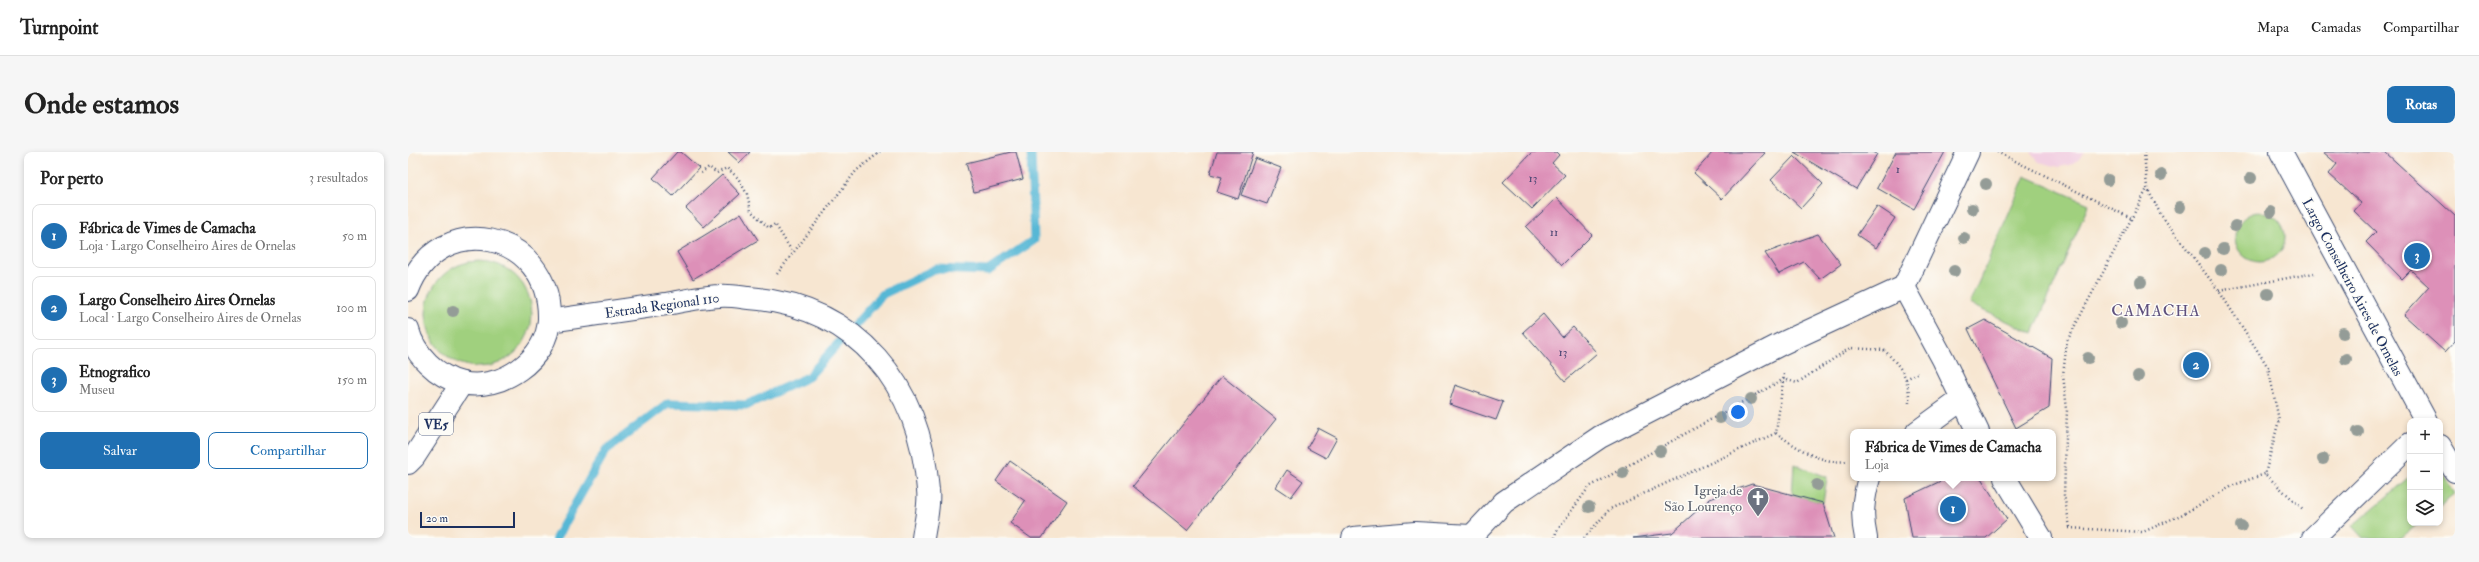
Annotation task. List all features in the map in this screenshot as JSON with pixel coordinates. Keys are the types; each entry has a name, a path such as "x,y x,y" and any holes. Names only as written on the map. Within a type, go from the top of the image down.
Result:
{"street":[{"path":"1353,538 1415,534 1471,537 1504,502 1600,437 1783,343 1904,287 1968,152"},
{"name":"Largo Conselheiro Aires de Ornelas","path":"2281,152 2424,418"},
{"path":"408,290 414,274 428,257 446,245 467,238 490,239 511,246 529,260 544,285 549,299 549,321 544,338 536,354 523,367 507,376 490,382 462,383 436,370 420,356 408,330"},
{"path":"1904,287 1943,359 1961,400 1976,429"},
{"name":"Estrada Regional 110","path":"549,321 720,296 772,300 821,315 861,342 881,362 898,385 911,410 921,443 929,491 924,538"},
{"name":"VE5","path":"408,463 414,457 462,383"},
{"path":"1921,429 1961,400"},
{"path":"2318,533 2407,447"},
{"path":"2443,451 2455,471"},
{"path":"1866,538 1862,521 1862,501 1868,481"},
{"path":"2007,481 2042,538"}],"path":[{"path":"772,300 778,271 856,171 880,152"},
{"path":"1997,152 2131,218"},
{"path":"2144,152 2147,188 2161,215 2220,291 2268,367 2279,420 2265,474"},
{"path":"701,173 708,167 717,173 727,168 738,178 747,194 751,211 769,228 775,224 793,253"},
{"path":"2070,527 2064,495 2067,409 2063,375 2067,341 2147,188"},
{"path":"2220,291 2342,267"},
{"path":"1776,433 1784,379 1783,343"},
{"path":"1556,538 1556,532 1589,487 1784,379 1797,383 1850,348 1884,350 1899,364 1910,387 1909,406"},
{"path":"1776,433 1800,450 1835,463 1850,460"},
{"path":"1584,538 1610,509 1776,433"},
{"path":"2066,531 2070,527 2142,532 2183,514 2234,485 2265,474"},
{"path":"2265,474 2318,533"}],"shaded area":[{"path":"2031,152 2085,152 2078,160 2069,165 2059,167 2039,162"}],"green space":[{"path":"2025,176 2089,204 2033,333 1969,304"},
{"path":"2260,212 2269,214 2278,219 2283,228 2285,237 2283,246 2278,255 2269,260 2260,262 2251,260 2242,255 2237,246 2235,237 2237,228 2242,219 2251,214"},
{"path":"479,261 499,265 517,276 528,294 532,314 528,334 517,352 499,363 479,367 459,363 441,352 430,334 426,314 430,294 441,276 459,265"},
{"path":"1794,464 1827,477 1823,503 1792,495"},
{"path":"2443,474 2455,494 2443,504"},
{"path":"2407,480 2407,526 2415,526 2401,538 2363,538 2352,526"}],"building":[{"path":"677,152 681,152 699,168 673,196 653,178"},
{"path":"728,152 750,152 740,163"},
{"path":"1016,152 1023,179 974,192 966,163"},
{"path":"1217,152 1253,152 1238,199 1217,192 1222,177 1210,174"},
{"path":"1532,152 1556,152 1559,155 1552,163 1565,175 1532,209 1503,182"},
{"path":"1713,152 1765,153 1722,199 1694,173"},
{"path":"1794,152 1873,152 1877,154 1856,189"},
{"path":"1896,152 1945,152 1914,209 1877,188"},
{"path":"2323,152 2385,152 2455,216 2455,341 2445,352 2404,315 2429,287 2411,270 2402,279 2366,242 2376,232 2354,211 2361,203 2329,174 2337,164"},
{"path":"1794,156 1823,184 1801,208 1771,180"},
{"path":"1255,158 1281,168 1267,204 1241,195"},
{"path":"722,175 740,194 704,227 686,208"},
{"path":"1557,198 1592,235 1562,265 1526,227"},
{"path":"1877,206 1895,218 1876,248 1857,235"},
{"path":"741,213 758,240 693,279 677,252"},
{"path":"1818,234 1841,264 1820,279 1804,262 1779,274 1765,253"},
{"path":"1543,314 1562,337 1573,327 1597,353 1565,381 1523,332"},
{"path":"1985,320 2052,358 2049,408 2016,428 1968,329"},
{"path":"1222,376 1276,419 1187,530 1133,486"},
{"path":"1455,385 1503,402 1496,420 1449,404"},
{"path":"1318,428 1337,438 1326,458 1307,448"},
{"path":"1010,461 1067,501 1042,538 1031,538 1010,523 1025,501 996,481"},
{"path":"1287,470 1303,481 1291,497 1276,487"},
{"path":"1941,481 1983,481 2007,519 1986,538 1912,538 1905,498"},
{"name":"Igreja de São Lourenço","path":"1752,484 1823,503 1834,538 1633,538 1672,533 1710,499"}],"waterway":[{"path":"556,538 606,450 668,403 746,405 808,377 883,294 936,269 988,271 1034,240 1031,152"}],"place":[{"name":"Etnografico","path":"2417,256"},
{"name":"Largo Conselheiro Aires Ornelas","path":"2196,365"},
{"name":"Fábrica de Vimes de Camacha","path":"1953,509"},
{"name":"Igreja de São Lourenço","path":"1758,518"}],"district":[{"name":"CAMACHA","path":"2156,310"}]}
